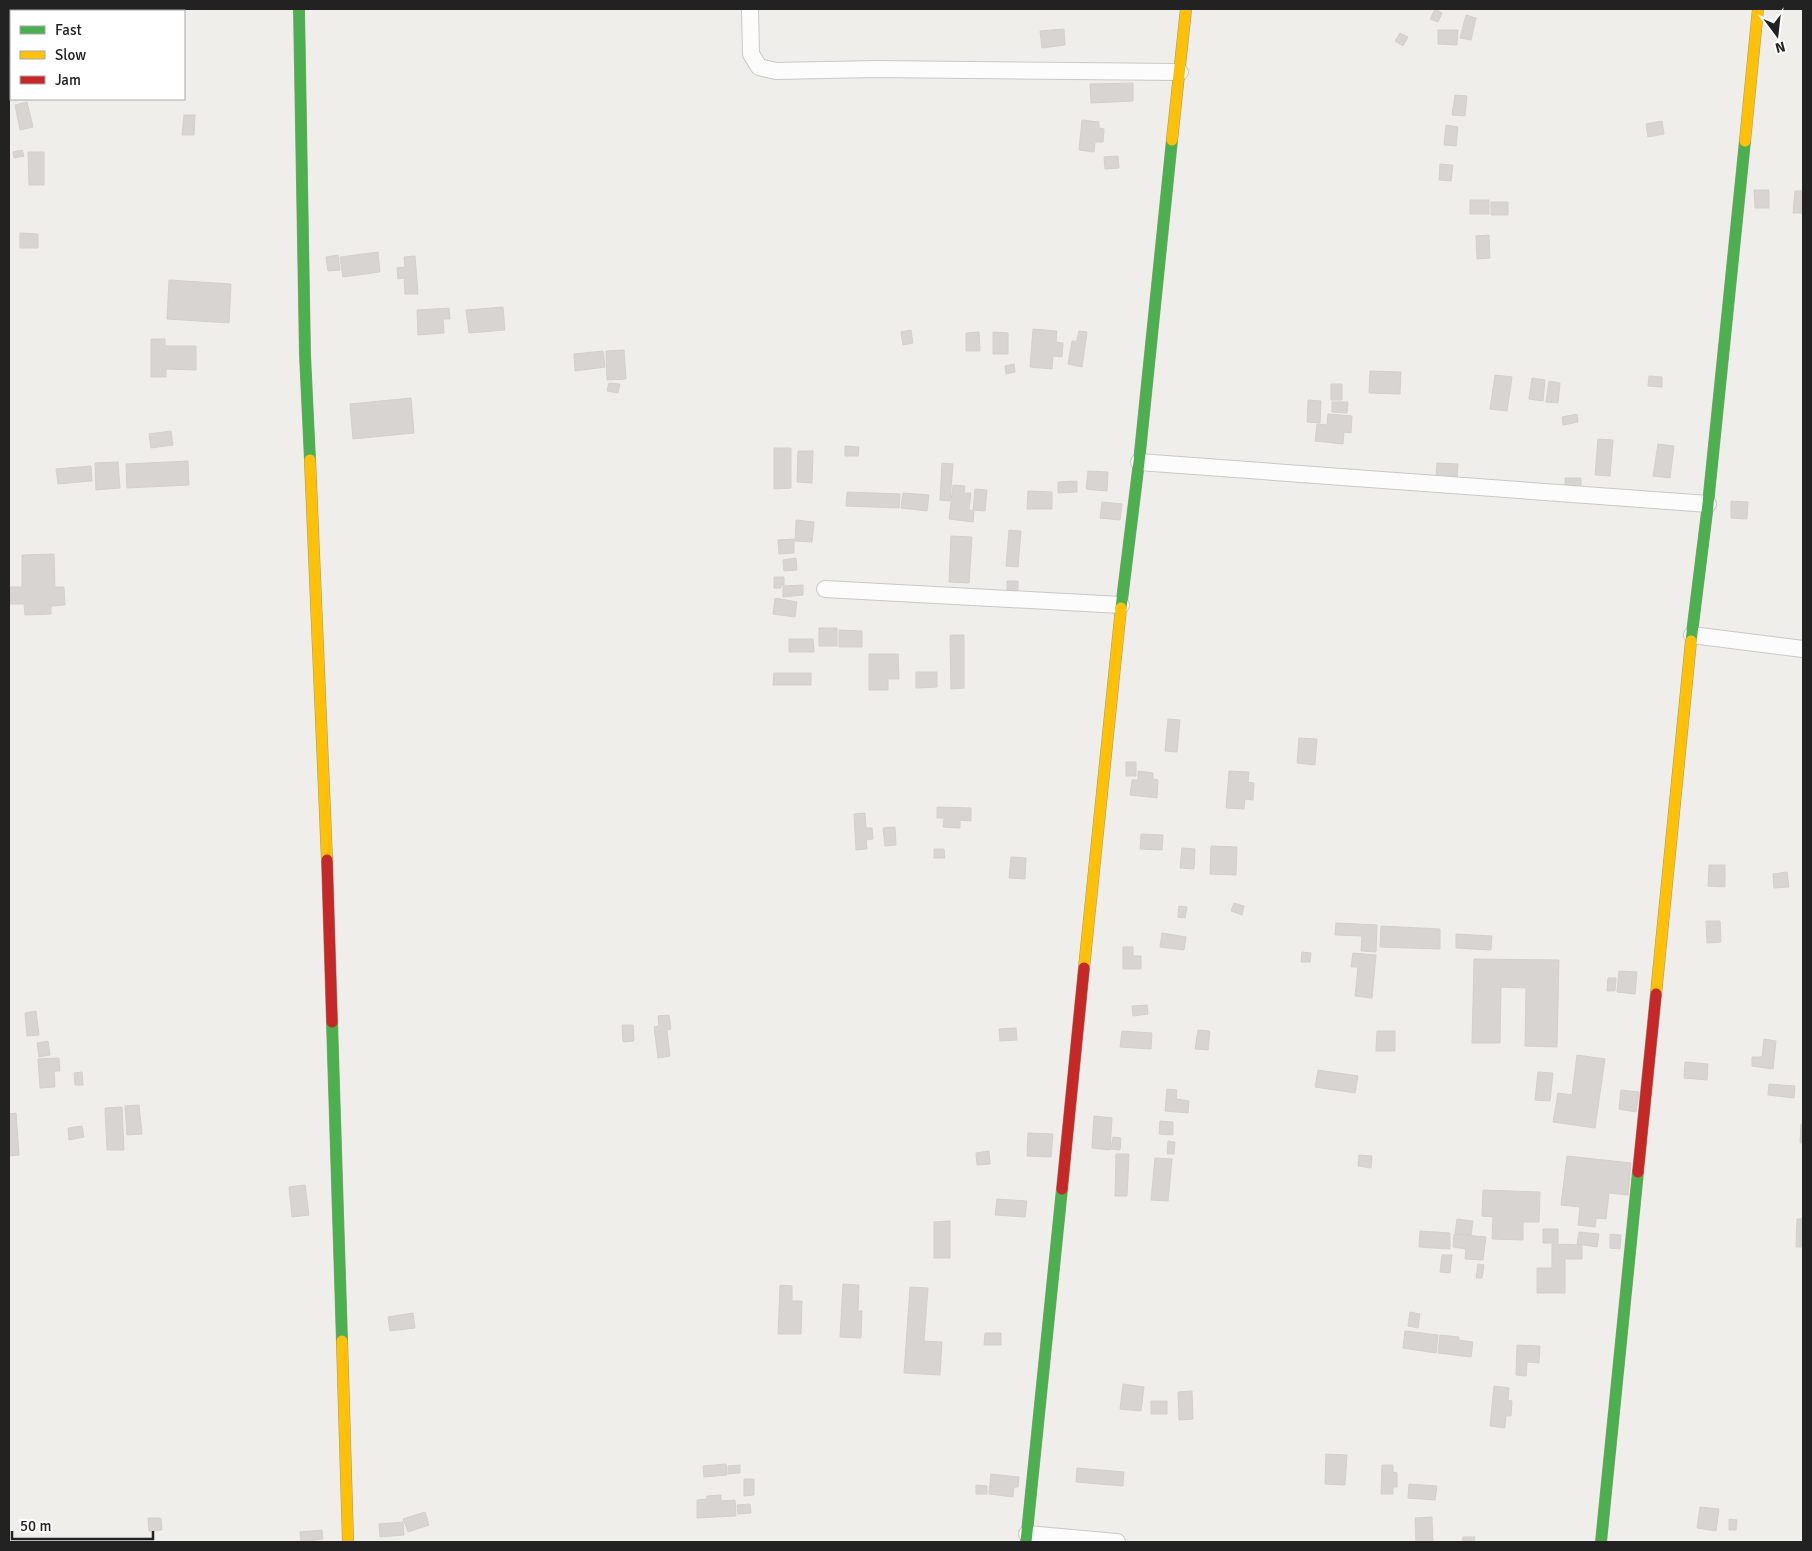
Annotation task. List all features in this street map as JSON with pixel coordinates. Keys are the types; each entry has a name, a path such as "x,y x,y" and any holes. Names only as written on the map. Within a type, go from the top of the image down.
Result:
{"street":[{"path":"299,9 305,355 326,827 348,1542"},
{"path":"750,9 751,54 759,67 776,71 886,69 1180,72"},
{"path":"1117,1542 1026,1538 1121,605 1139,462 1186,9"},
{"path":"1601,1542 1692,635 1708,504 1758,9"},
{"path":"1139,462 1708,504"},
{"path":"825,589 1121,605"},
{"path":"1692,635 1803,649"}],"building":[{"path":"1435,9 1442,13 1438,22 1430,19"},
{"path":"1466,15 1476,18 1471,40 1460,38"},
{"path":"1064,29 1065,45 1042,48 1040,31"},
{"path":"1438,30 1458,30 1457,45 1438,44"},
{"path":"1400,33 1408,37 1403,46 1395,41"},
{"path":"1133,83 1133,101 1091,103 1090,84"},
{"path":"1455,95 1467,96 1465,116 1452,115"},
{"path":"27,102 33,127 20,130 15,105"},
{"path":"184,115 195,115 194,135 182,135"},
{"path":"1082,120 1099,122 1099,128 1104,129 1103,142 1095,142 1094,152 1079,150"},
{"path":"1662,121 1664,134 1648,137 1646,124"},
{"path":"1446,125 1458,127 1456,146 1444,145"},
{"path":"22,150 24,156 14,158 13,152"},
{"path":"28,152 44,152 44,185 29,185"},
{"path":"1118,156 1119,168 1105,169 1104,157"},
{"path":"1440,164 1453,165 1451,181 1439,180"},
{"path":"1754,190 1769,190 1769,208 1755,208"},
{"path":"1795,191 1803,191 1803,213 1793,213"},
{"path":"1470,200 1489,200 1489,214 1470,214"},
{"path":"1491,202 1508,202 1508,215 1491,215"},
{"path":"20,233 38,234 38,248 20,248"},
{"path":"1489,235 1490,258 1477,259 1476,236"},
{"path":"378,252 380,272 343,277 340,257"},
{"path":"338,255 340,270 328,271 326,257"},
{"path":"415,256 418,294 405,294 404,278 398,279 397,268 405,267 404,257"},
{"path":"169,280 231,284 229,323 167,319"},
{"path":"503,307 505,330 469,333 466,310"},
{"path":"449,308 450,319 443,319 444,333 418,335 417,310"},
{"path":"1033,329 1057,331 1056,342 1063,343 1062,357 1053,356 1052,369 1030,367"},
{"path":"911,330 913,343 903,345 901,332"},
{"path":"1079,331 1087,332 1082,367 1068,364 1072,341 1077,341"},
{"path":"979,332 980,351 966,351 966,333"},
{"path":"993,332 1008,333 1008,354 993,354"},
{"path":"151,339 165,339 165,346 196,346 196,370 166,369 166,377 151,377"},
{"path":"624,350 626,379 607,380 606,351"},
{"path":"603,351 605,367 575,371 574,354"},
{"path":"1014,364 1015,372 1006,374 1005,366"},
{"path":"1370,371 1401,372 1400,394 1369,393"},
{"path":"1495,375 1512,377 1507,411 1490,409"},
{"path":"1649,376 1662,377 1662,387 1648,386"},
{"path":"1532,378 1545,380 1543,401 1529,399"},
{"path":"1549,381 1560,383 1558,403 1546,402"},
{"path":"609,383 620,384 618,393 607,391"},
{"path":"1331,384 1342,384 1342,400 1331,400"},
{"path":"411,398 414,433 353,439 350,404"},
{"path":"1308,400 1321,401 1320,423 1307,422"},
{"path":"1332,402 1348,402 1347,413 1332,412"},
{"path":"1328,414 1352,416 1351,433 1344,432 1343,444 1315,441 1317,424 1327,425"},
{"path":"1577,414 1578,422 1563,425 1562,417"},
{"path":"171,431 173,445 151,448 149,434"},
{"path":"1598,439 1613,440 1610,476 1595,475"},
{"path":"1658,444 1674,446 1670,478 1653,476"},
{"path":"845,446 859,447 858,456 845,456"},
{"path":"774,448 791,448 791,488 774,489"},
{"path":"798,451 813,451 812,483 797,482"},
{"path":"188,461 189,485 127,488 126,464"},
{"path":"118,462 120,488 96,490 95,463"},
{"path":"942,463 953,464 950,501 940,500"},
{"path":"1437,463 1458,464 1457,478 1436,476"},
{"path":"91,466 92,481 58,484 56,469"},
{"path":"1088,471 1108,472 1107,491 1086,489"},
{"path":"1565,478 1581,478 1581,487 1565,487"},
{"path":"1077,481 1077,492 1058,493 1058,482"},
{"path":"953,485 965,486 964,493 971,493 969,510 974,511 973,522 949,519"},
{"path":"975,489 987,490 985,511 973,510"},
{"path":"1028,491 1052,492 1052,509 1027,509"},
{"path":"847,492 900,494 899,508 846,506"},
{"path":"903,493 929,495 927,511 901,508"},
{"path":"1731,501 1748,502 1747,519 1731,518"},
{"path":"1102,502 1122,504 1120,520 1100,518"},
{"path":"796,520 814,522 812,542 795,541"},
{"path":"1009,530 1021,531 1018,567 1006,566"},
{"path":"951,536 972,537 969,583 949,582"},
{"path":"794,539 794,553 779,554 778,540"},
{"path":"54,554 55,587 64,587 65,605 51,606 51,614 25,615 24,604 10,604 10,587 22,587 22,555"},
{"path":"796,558 797,570 784,571 783,560"},
{"path":"774,577 784,577 784,585 781,585 781,588 774,588"},
{"path":"1007,581 1018,581 1018,591 1007,590"},
{"path":"803,585 803,595 783,597 783,586"},
{"path":"775,598 797,602 795,617 773,614"},
{"path":"819,628 837,628 837,646 819,646"},
{"path":"839,630 862,631 862,647 839,647"},
{"path":"950,635 964,635 964,688 951,689"},
{"path":"789,639 813,639 814,652 789,652"},
{"path":"869,654 898,654 899,679 888,679 888,690 869,690"},
{"path":"916,672 937,672 937,687 916,688"},
{"path":"774,673 811,673 811,685 773,685"},
{"path":"1168,719 1180,720 1177,752 1165,751"},
{"path":"1299,738 1317,739 1315,765 1297,763"},
{"path":"1126,762 1136,762 1136,776 1126,776"},
{"path":"1138,771 1153,773 1153,779 1158,780 1157,798 1130,795 1132,780 1138,780"},
{"path":"1229,771 1249,772 1248,782 1254,783 1253,800 1245,799 1244,809 1226,808"},
{"path":"937,807 971,808 971,821 960,820 960,828 943,827 944,818 937,818"},
{"path":"865,813 866,828 872,828 873,839 866,840 867,849 856,850 854,814"},
{"path":"895,827 896,845 885,846 883,828"},
{"path":"1141,834 1163,835 1162,850 1140,849"},
{"path":"1211,846 1237,847 1236,875 1210,874"},
{"path":"1182,848 1195,849 1194,869 1180,868"},
{"path":"934,849 944,849 945,858 934,858"},
{"path":"1011,857 1026,858 1025,879 1009,878"},
{"path":"1709,865 1725,865 1725,887 1708,886"},
{"path":"1787,872 1789,887 1774,888 1773,874"},
{"path":"1234,903 1244,906 1242,915 1231,911"},
{"path":"1179,906 1187,907 1185,918 1178,917"},
{"path":"1706,921 1720,921 1721,942 1707,943"},
{"path":"1336,923 1377,925 1376,952 1361,951 1362,936 1335,935"},
{"path":"1381,926 1440,929 1440,949 1380,947"},
{"path":"1162,933 1186,937 1184,950 1160,947"},
{"path":"1456,934 1492,936 1491,950 1456,948"},
{"path":"1123,947 1133,947 1133,956 1141,956 1141,969 1123,969"},
{"path":"1302,952 1311,953 1310,962 1301,962"},
{"path":"1353,953 1376,955 1372,998 1355,996 1358,967 1351,967"},
{"path":"1474,959 1559,960 1557,1047 1525,1046 1526,988 1501,987 1500,1043 1472,1043"},
{"path":"1619,971 1637,972 1635,994 1617,992"},
{"path":"1608,978 1616,978 1615,991 1607,991"},
{"path":"1147,1005 1148,1014 1133,1016 1132,1006"},
{"path":"36,1011 39,1035 27,1036 25,1013"},
{"path":"669,1015 671,1029 667,1030 670,1056 658,1058 654,1027 659,1026 658,1016"},
{"path":"622,1025 633,1025 634,1041 623,1042"},
{"path":"1016,1028 1017,1040 1000,1041 999,1029"},
{"path":"1198,1030 1210,1031 1208,1050 1195,1049"},
{"path":"1122,1031 1152,1033 1151,1049 1120,1047"},
{"path":"1377,1031 1395,1031 1395,1051 1376,1051"},
{"path":"1764,1039 1776,1041 1773,1069 1752,1066 1752,1057 1762,1057"},
{"path":"48,1041 50,1055 39,1057 37,1043"},
{"path":"1577,1055 1605,1059 1595,1128 1553,1122 1558,1093 1572,1095"},
{"path":"59,1058 60,1071 54,1071 55,1087 40,1088 38,1059"},
{"path":"1685,1062 1708,1064 1707,1080 1684,1078"},
{"path":"1318,1070 1358,1076 1355,1093 1315,1087"},
{"path":"82,1072 83,1085 75,1085 74,1073"},
{"path":"1538,1072 1553,1073 1550,1101 1535,1100"},
{"path":"1769,1084 1795,1086 1794,1098 1768,1095"},
{"path":"1167,1089 1177,1090 1176,1099 1189,1101 1188,1113 1165,1111"},
{"path":"1621,1090 1639,1092 1636,1112 1619,1109"},
{"path":"139,1105 142,1134 127,1135 125,1106"},
{"path":"122,1107 124,1150 107,1150 105,1108"},
{"path":"16,1113 19,1155 9,1156 9,1114"},
{"path":"1094,1116 1112,1118 1110,1150 1092,1148"},
{"path":"1160,1121 1173,1122 1173,1135 1159,1134"},
{"path":"1801,1124 1803,1124 1803,1143 1800,1143"},
{"path":"82,1126 84,1137 69,1140 68,1128"},
{"path":"1028,1133 1053,1134 1051,1157 1027,1156"},
{"path":"1113,1137 1121,1138 1120,1150 1111,1149"},
{"path":"1168,1141 1175,1142 1174,1154 1167,1154"},
{"path":"989,1151 990,1164 977,1165 976,1153"},
{"path":"1116,1154 1129,1154 1127,1196 1115,1196"},
{"path":"1359,1155 1372,1156 1371,1168 1358,1166"},
{"path":"1567,1156 1631,1163 1628,1195 1609,1193 1606,1219 1596,1218 1595,1227 1578,1225 1580,1207 1561,1205"},
{"path":"1155,1158 1172,1159 1168,1201 1151,1200"},
{"path":"305,1185 309,1215 292,1217 289,1187"},
{"path":"1483,1190 1540,1192 1539,1222 1523,1222 1523,1240 1492,1239 1493,1217 1482,1216"},
{"path":"997,1199 1027,1201 1025,1217 995,1215"},
{"path":"1457,1219 1473,1221 1471,1235 1455,1233"},
{"path":"1797,1219 1803,1219 1803,1247 1796,1247"},
{"path":"950,1221 950,1258 934,1258 934,1222"},
{"path":"1543,1229 1558,1229 1558,1243 1543,1243"},
{"path":"1420,1231 1450,1233 1450,1249 1419,1247"},
{"path":"1579,1232 1599,1234 1597,1247 1577,1244"},
{"path":"1454,1234 1486,1237 1483,1260 1465,1259 1466,1249 1453,1247"},
{"path":"1610,1234 1621,1235 1620,1249 1610,1248"},
{"path":"1552,1244 1582,1245 1582,1259 1565,1259 1565,1293 1537,1293 1537,1268 1552,1268"},
{"path":"1442,1255 1452,1255 1450,1273 1440,1272"},
{"path":"1478,1264 1484,1265 1482,1278 1476,1278"},
{"path":"843,1284 859,1285 858,1311 862,1311 861,1338 840,1337"},
{"path":"780,1285 792,1286 792,1301 802,1301 801,1334 778,1334"},
{"path":"910,1287 928,1288 924,1341 942,1342 940,1375 904,1373"},
{"path":"1410,1312 1420,1314 1418,1328 1408,1326"},
{"path":"413,1313 415,1328 390,1331 388,1317"},
{"path":"1405,1331 1438,1335 1436,1353 1403,1348"},
{"path":"985,1333 1001,1333 1001,1345 984,1345"},
{"path":"1440,1335 1459,1337 1458,1340 1473,1342 1471,1357 1438,1353"},
{"path":"1517,1345 1540,1346 1539,1363 1527,1362 1526,1376 1516,1375"},
{"path":"1123,1384 1144,1387 1141,1411 1120,1409"},
{"path":"1494,1386 1509,1388 1508,1400 1512,1401 1511,1416 1506,1416 1505,1428 1490,1426"},
{"path":"1192,1391 1193,1419 1179,1420 1178,1392"},
{"path":"1151,1401 1167,1401 1167,1414 1151,1414"},
{"path":"1326,1454 1347,1455 1345,1485 1325,1484"},
{"path":"726,1464 727,1475 704,1477 703,1466"},
{"path":"740,1465 740,1473 728,1474 728,1466"},
{"path":"1382,1465 1393,1465 1393,1472 1397,1473 1397,1487 1393,1487 1393,1494 1381,1494"},
{"path":"1077,1468 1124,1472 1123,1486 1076,1482"},
{"path":"991,1474 1019,1477 1018,1487 1014,1487 1013,1497 989,1494"},
{"path":"744,1479 754,1479 754,1495 744,1496"},
{"path":"1409,1484 1437,1486 1435,1500 1408,1498"},
{"path":"976,1485 987,1486 987,1494 976,1494"},
{"path":"721,1495 721,1501 735,1500 736,1516 697,1518 697,1500 707,1499 707,1496"},
{"path":"750,1504 751,1513 738,1514 737,1505"},
{"path":"1700,1507 1719,1509 1716,1531 1697,1528"},
{"path":"425,1512 429,1525 408,1532 403,1519"},
{"path":"1432,1517 1433,1542 1416,1542 1415,1518"},
{"path":"148,1518 161,1518 162,1530 149,1531"},
{"path":"1729,1519 1737,1520 1736,1530 1729,1530"},
{"path":"403,1522 404,1535 380,1537 379,1524"},
{"path":"322,1530 323,1539 301,1542 300,1532"},
{"path":"1463,1537 1475,1537 1474,1542 1462,1542"}],"traffic: fast":[{"path":"299,9 305,355 310,460"},
{"path":"1121,608 1139,462 1172,140"},
{"path":"1691,641 1708,504 1745,141"},
{"path":"332,1022 342,1341"},
{"path":"1601,1542 1638,1172"},
{"path":"1026,1542 1062,1189"}],"traffic: slow":[{"path":"1172,140 1186,9"},
{"path":"1745,141 1758,9"},
{"path":"310,460 327,860"},
{"path":"1084,968 1121,608"},
{"path":"1656,994 1691,641"},
{"path":"342,1341 348,1542"}],"traffic: jam":[{"path":"327,860 332,1022"},
{"path":"1062,1189 1084,968"},
{"path":"1638,1172 1656,994"}]}
